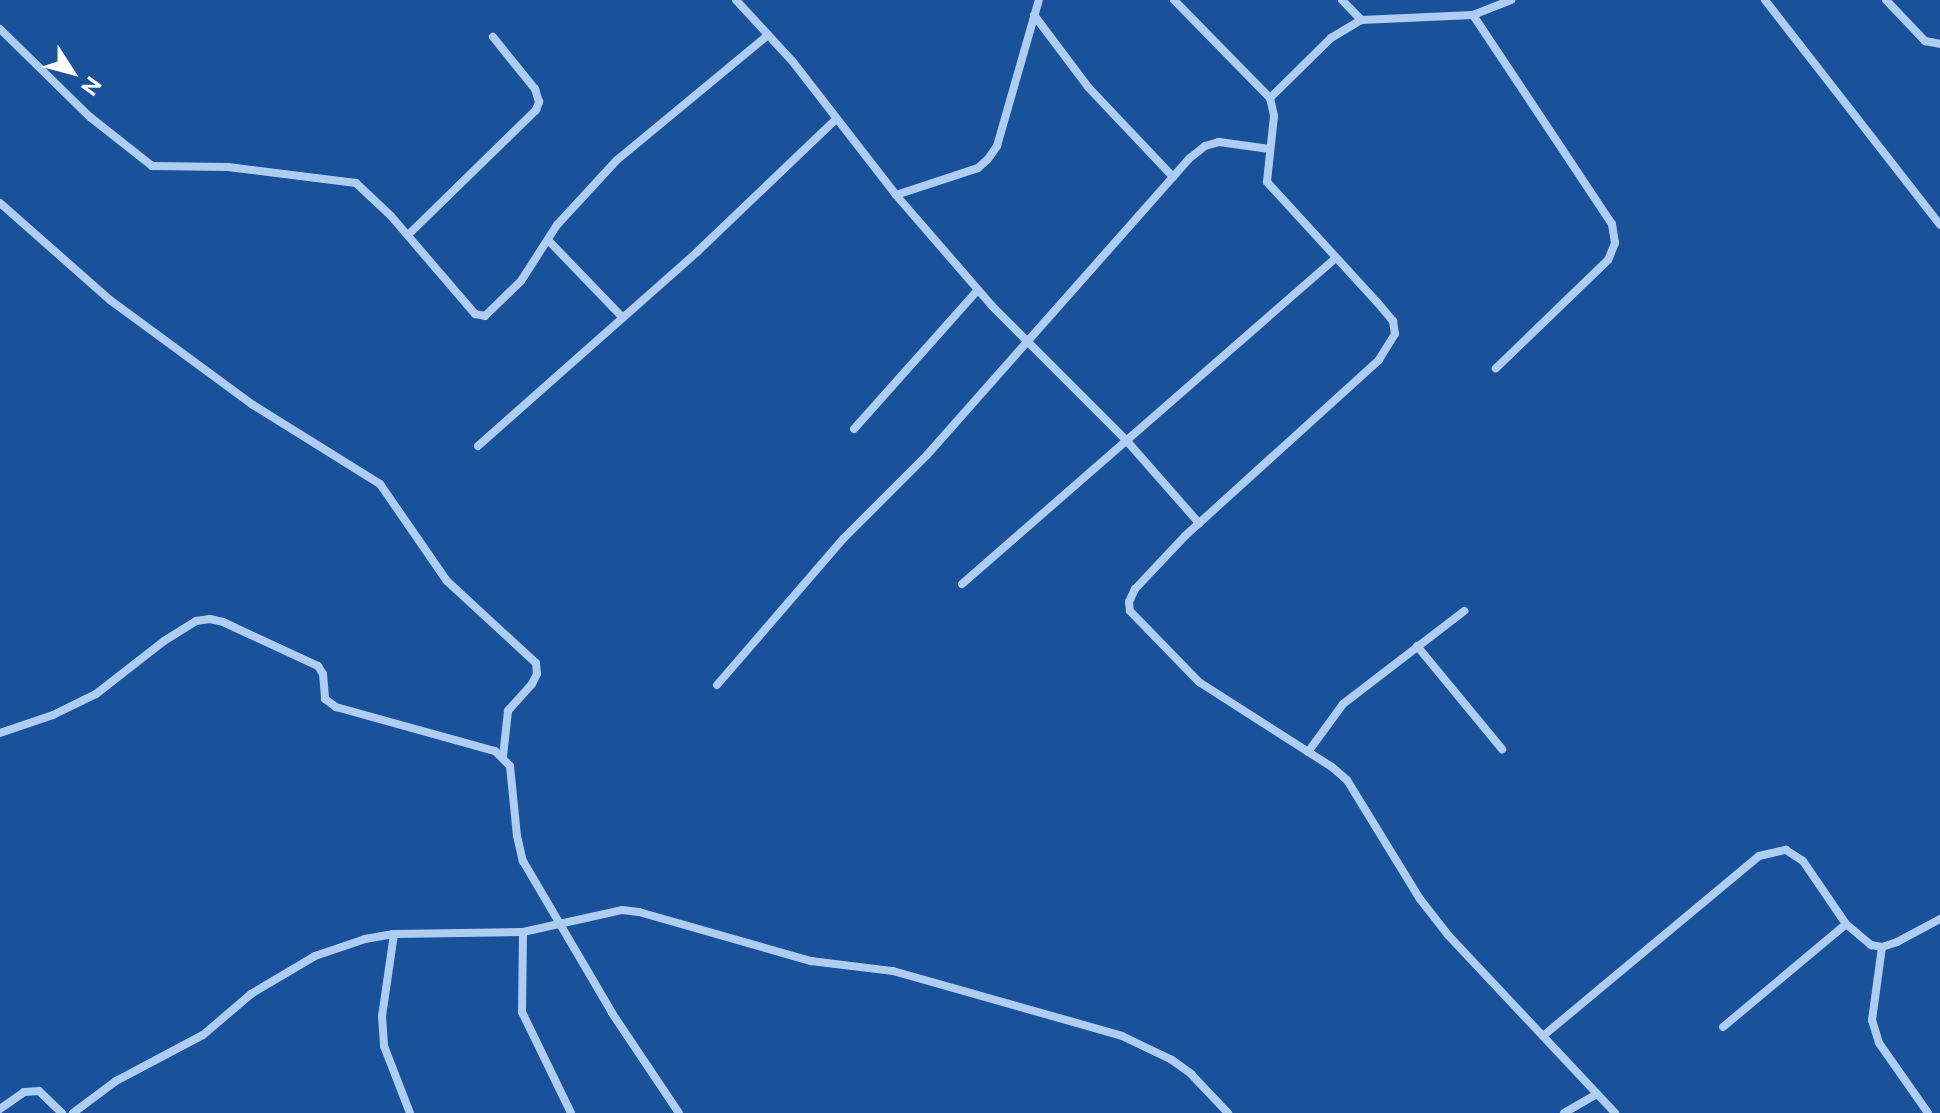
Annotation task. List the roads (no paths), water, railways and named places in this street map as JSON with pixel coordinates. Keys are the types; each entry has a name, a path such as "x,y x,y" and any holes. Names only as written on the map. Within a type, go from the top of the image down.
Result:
{"street":[{"path":"736,0 978,290 1126,440 1199,523"},
{"path":"896,195 978,168 988,159 997,146 1039,0"},
{"path":"1174,0 1270,98 1274,116 1267,182 1393,321 1395,334 1390,345 1199,523 1135,589 1129,602 1130,611 1199,682 1347,780 1420,899 1448,935 1615,1113"},
{"path":"1342,0 1361,20"},
{"path":"1270,98 1331,38 1361,20 1473,15 1511,0"},
{"path":"1765,0 1940,225"},
{"path":"1886,0 1915,34 1925,41 1940,44"},
{"path":"1034,15 1104,106 1173,177"},
{"path":"1473,15 1612,224 1615,243 1608,260 1496,368"},
{"path":"0,29 90,117 152,166 228,167 356,183 408,235 475,314 485,316 521,281 557,225 617,160 768,35"},
{"path":"408,235 536,110 539,102 535,89 493,37"},
{"path":"478,446 623,318 836,119"},
{"path":"717,685 844,538 927,455 1173,177 1205,146 1219,142 1270,149"},
{"path":"0,203 110,300 253,405 380,484 447,581 536,663 537,674 532,684 508,711 503,756"},
{"path":"548,240 623,318"},
{"path":"962,584 1336,258"},
{"path":"854,429 978,290"},
{"path":"1308,752 1343,704 1464,611"},
{"path":"0,733 53,715 96,694 164,641 196,621 210,619 223,622 318,666 323,674 325,699 336,707 503,756 510,766 517,836 523,861 612,1013 679,1113"},
{"path":"1417,646 1502,749"},
{"path":"1543,1036 1759,856 1786,850 1803,861 1846,924 1862,939 1882,947 1916,934 1940,919"},
{"path":"73,1113 116,1081 203,1035 274,978 315,956 365,939 394,934 523,932 622,910 639,912 811,961 893,971 937,982 1122,1036 1172,1060 1191,1074 1228,1113"},
{"path":"1723,1027 1846,924"},
{"path":"523,932 522,1012 571,1113"},
{"path":"394,934 382,1016 384,1046 410,1113"},
{"path":"1882,947 1872,1020 1885,1052 1928,1113"},
{"path":"0,1109 24,1092 39,1091 62,1113"},
{"path":"1564,1113 1597,1094"}]}
